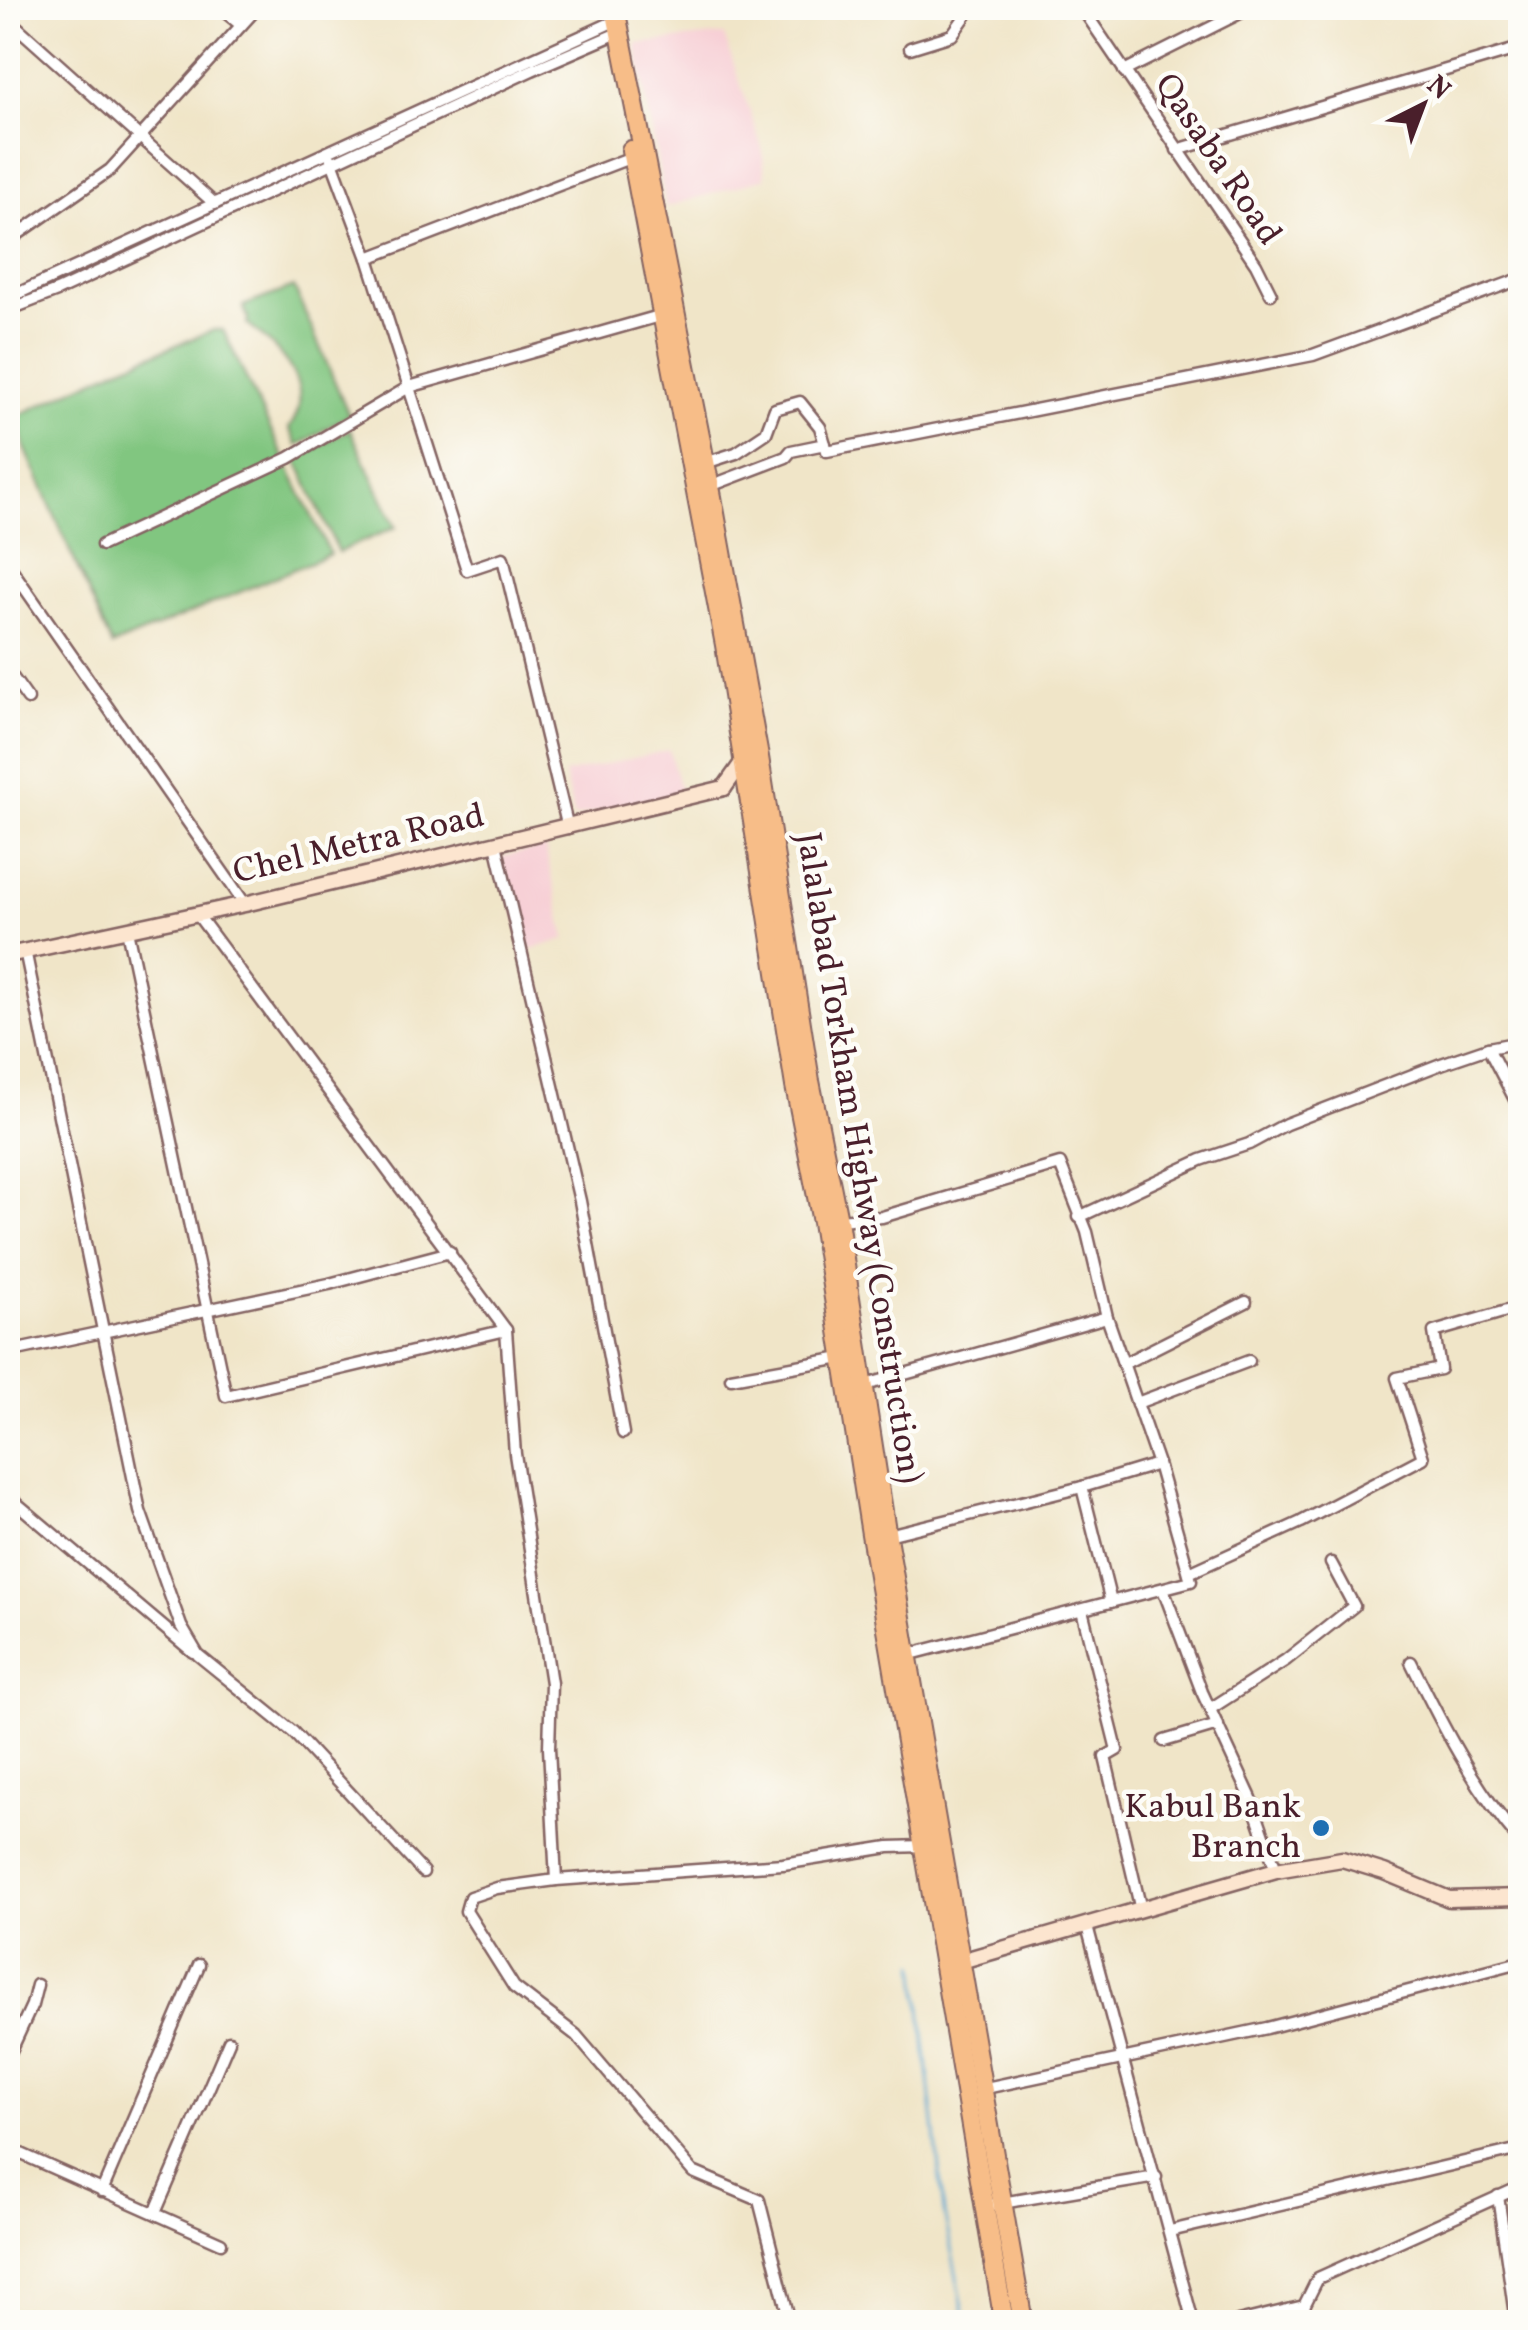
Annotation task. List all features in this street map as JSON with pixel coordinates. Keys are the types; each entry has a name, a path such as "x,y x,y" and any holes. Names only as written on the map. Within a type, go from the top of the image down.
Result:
{"highway":[{"path":"612,21 632,157 662,315 684,389"},
{"name":"Jalalabad Torkham Highway (Construction)","path":"612,21 698,465 710,486 759,757 879,1535 898,1604 900,1656 953,1963"},
{"path":"698,465 795,1086 830,1221 842,1358 855,1385"},
{"path":"879,1535 878,1576 900,1656 924,1846 953,1963 993,2204 1004,2322"},
{"path":"878,1576 898,1604"},
{"path":"993,2204 1022,2322"}],"street":[{"path":"220,8 241,26"},
{"path":"8,240 110,170 257,8"},
{"path":"910,48 952,35 971,8"},
{"name":"Qasaba Road","path":"1082,8 1256,264 1271,294"},
{"path":"1124,71 1250,8"},
{"path":"8,19 215,204"},
{"path":"150,241 236,209 334,165 579,43 612,21"},
{"path":"8,43 20,29"},
{"path":"8,310 150,241 215,204 579,43"},
{"path":"1177,150 1520,48"},
{"path":"328,152 368,258 467,570 504,558 568,828"},
{"path":"368,258 632,157"},
{"path":"230,197 236,209"},
{"path":"698,465 736,453 766,432 775,409 800,402 820,427 828,451 1313,355 1520,279"},
{"path":"8,298 55,286"},
{"path":"102,545 288,458 409,388 662,315"},
{"path":"710,486 786,457 791,451 825,444"},
{"path":"8,564 245,904"},
{"path":"8,671 28,699"},
{"path":"744,760 724,788 740,794 750,805"},
{"name":"Chel Metra Road","path":"8,955 245,904 724,788"},
{"path":"496,844 580,1202 623,1433"},
{"path":"197,914 506,1330 515,1454 551,1683 548,1748 556,1880"},
{"path":"127,930 226,1396 506,1330"},
{"path":"25,950 140,1511 181,1626 198,1656"},
{"path":"1079,1217 1201,1160 1249,1144 1286,1124 1488,1048 1520,1042"},
{"path":"1488,1048 1520,1110"},
{"path":"830,1221 882,1217 1060,1164 1087,1232 1106,1316 1158,1464 1191,1581 900,1656"},
{"path":"8,1352 329,1284 450,1252"},
{"path":"1123,1364 1246,1302"},
{"path":"1189,1573 1301,1522 1424,1458 1396,1378 1440,1369 1434,1332 1520,1307"},
{"path":"855,1385 1106,1316"},
{"path":"731,1378 842,1358"},
{"path":"1137,1403 1249,1361"},
{"path":"879,1535 1082,1487 1158,1464"},
{"path":"1082,1487 1112,1602"},
{"path":"8,1496 294,1732 423,1872"},
{"path":"1210,1709 1286,1660 1354,1606 1331,1563"},
{"path":"1162,1589 1251,1798 1276,1870"},
{"path":"1082,1610 1117,1750 1105,1756 1141,1910"},
{"path":"1410,1662 1453,1744 1495,1811 1520,1841"},
{"path":"1164,1742 1218,1725"},
{"path":"790,2322 759,2200 693,2172 576,2036 514,1987 466,1912 470,1897 556,1880 783,1864 889,1847 924,1846"},
{"path":"953,1963 1276,1870 1342,1858 1449,1900 1520,1896"},
{"path":"1087,1926 1194,2322"},
{"path":"974,2091 1268,2028 1520,1962"},
{"path":"102,2191 199,1965"},
{"path":"8,2057 37,1985"},
{"path":"156,2213 229,2040"},
{"path":"8,2148 221,2243"},
{"path":"1170,2231 1520,2148"},
{"path":"993,2204 1156,2177"},
{"path":"1308,2322 1304,2306 1318,2278 1520,2187"},
{"path":"1498,2196 1516,2322"},
{"path":"1238,2322 1304,2306"}],"shaded area":[{"path":"724,35 762,148 765,178 666,207 636,44"},
{"path":"669,750 682,796 574,817 564,774"},
{"path":"545,847 566,939 525,951 501,857"}],"green space":[{"path":"294,287 349,415 297,446 289,428 300,398 297,384 282,357 247,324 243,306"},
{"path":"214,330 223,330 330,554 112,646 25,448 17,416 119,368"},
{"path":"350,429 396,527 338,552 296,458"}],"waterway":[{"path":"916,1964 944,2213 966,2322"}],"place":[{"name":"Kabul Bank Branch","path":"1321,1828"}]}
